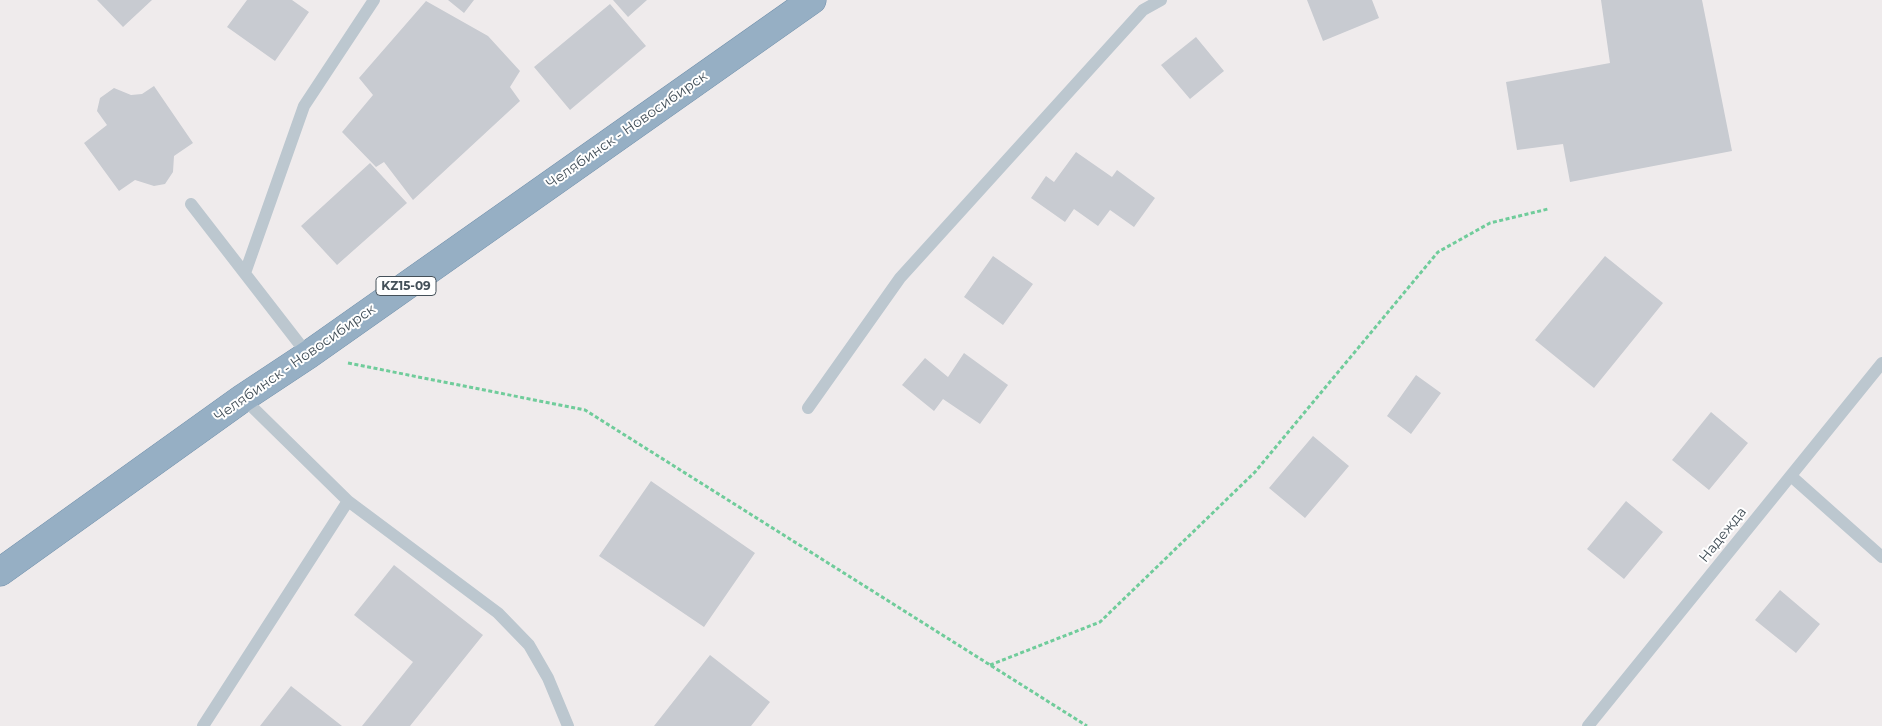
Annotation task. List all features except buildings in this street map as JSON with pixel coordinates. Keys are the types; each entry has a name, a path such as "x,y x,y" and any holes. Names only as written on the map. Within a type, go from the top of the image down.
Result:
{"highway":[{"name":"Челябинск - Новосибирск","path":"0,572 243,398 812,0"}],"lane":[{"path":"245,273 304,106 374,0"},
{"path":"808,408 900,278 1144,10 1161,0"},
{"path":"191,204 308,354"},
{"name":"Надежда","path":"1588,726 1882,363"},
{"path":"243,398 348,501 498,613 530,645 548,678 568,726"},
{"path":"1791,476 1882,557"},
{"path":"203,726 348,501"}],"path":[{"path":"990,665 1100,622 1255,472 1438,252 1490,223 1548,209"},
{"path":"308,354 585,410 1087,726"}]}
